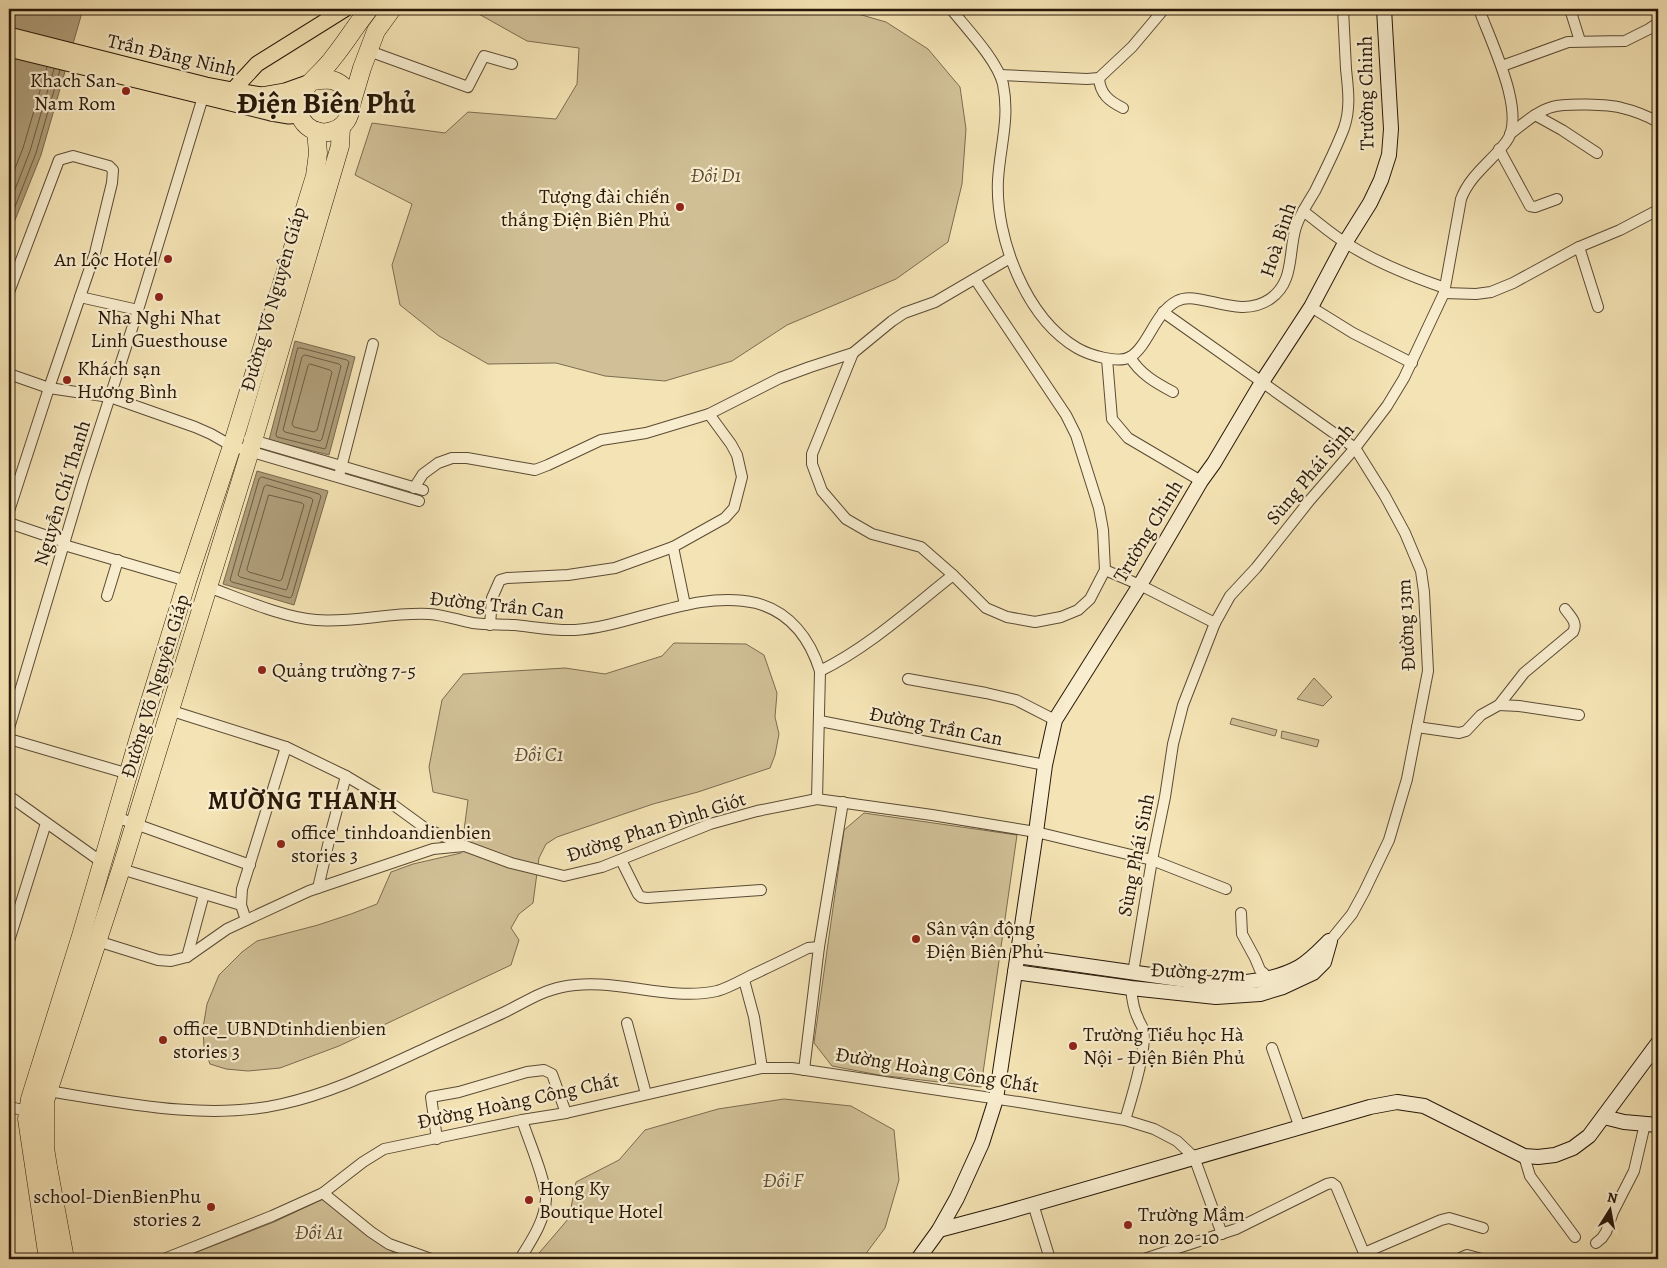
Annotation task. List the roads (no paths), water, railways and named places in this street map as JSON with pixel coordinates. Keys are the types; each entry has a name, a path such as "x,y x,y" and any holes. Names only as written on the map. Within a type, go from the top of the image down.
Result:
{"highway":[{"path":"369,9 354,27 333,59 302,92 299,99 299,115 309,127 316,131 325,133 333,131 347,121 376,31 392,9"},
{"path":"313,81 331,80 339,84 350,97 351,105"},
{"name":"Đường Võ Nguyên Giáp","path":"48,1259 27,1119 30,1099 68,1006 90,939 121,869 288,326 340,146 341,127"},
{"name":"Đường Võ Nguyên Giáp","path":"90,939 103,863 116,816 315,176 318,153 316,131"},
{"path":"188,581 208,587"},
{"path":"103,863 121,869"},
{"name":"Đường Võ Nguyên Giáp","path":"65,1259 45,1148 45,1101 68,1006"}],"main road":[{"path":"233,90 257,64 345,9"},
{"path":"9,35 80,60"},
{"path":"9,49 80,60"},
{"name":"Trần Đăng Ninh","path":"80,60 204,91 271,114 299,115"},
{"name":"Trần Đăng Ninh","path":"204,91 233,90 262,95 285,92 313,81"}],"street":[{"path":"951,9 997,68 1000,75 1006,118 998,181 1000,218 1010,258 1024,288 1051,327 1080,350 1107,359 1130,357 1145,376 1173,392"},
{"path":"1000,75 1099,78 1132,47 1164,9"},
{"name":"Hoà Bình","path":"1130,357 1138,349 1163,312 1180,299 1188,298 1229,306 1247,307 1261,304 1272,298 1280,290 1291,263 1296,228 1326,168 1344,126 1349,99 1343,9"},
{"name":"Trường Chinh","path":"918,1259 939,1230 969,1174 996,1100 1045,765 1055,720 1140,585 1262,382 1311,307 1345,242 1370,203 1381,180 1389,155 1391,129 1384,9"},
{"path":"1479,9 1502,66 1510,96 1512,122 1510,134"},
{"path":"1570,9 1580,41"},
{"path":"1502,66 1568,42 1625,41 1658,23"},
{"path":"369,51 468,87 484,56 512,64"},
{"path":"1099,78 1099,85 1104,94 1113,103 1123,108"},
{"name":"Nguyễn Chí Thanh","path":"9,728 204,91"},
{"name":"Sùng Phái Sinh","path":"1132,973 1173,744 1183,705 1215,623 1230,596 1256,568 1304,507 1355,448 1387,406 1412,363 1444,290 1460,206 1466,186 1508,141 1510,134 1535,115 1552,107 1568,105 1620,107 1658,122"},
{"path":"1535,115 1597,153"},
{"path":"1499,149 1530,206 1536,207 1557,199"},
{"path":"9,292 59,160 73,156 105,164 113,170 112,183 95,253 9,511"},
{"path":"1303,211 1345,242 1375,260 1444,290 1476,294 1491,292 1513,283 1579,247 1620,230 1658,210"},
{"path":"1579,247 1598,307"},
{"path":"251,446 341,467 418,489 423,474 438,463 452,458 467,458 535,470 601,440 646,432 709,414 780,378 853,353 892,321 934,302 1010,258"},
{"path":"853,353 812,454 812,464 822,491 846,519 872,534 921,547 986,608 1007,617 1034,622 1061,618 1078,610 1090,599 1105,570 1103,530 1099,508 1076,435 1066,416 976,279"},
{"path":"80,297 138,310"},
{"path":"1311,307 1361,337 1412,363"},
{"name":"Đường 13m","path":"1163,312 1355,448 1385,496 1405,533 1421,571 1424,592 1428,671 1407,779 1389,840 1352,914 1330,941"},
{"path":"338,478 373,344"},
{"path":"1107,359 1112,419 1128,438 1201,481"},
{"path":"9,374 49,388 110,397 338,478 419,501"},
{"path":"490,624 492,598 500,580 568,575 615,568 673,547 725,518 734,508 742,478 737,454 709,414"},
{"path":"9,523 64,544 188,581"},
{"path":"673,547 685,605"},
{"path":"107,596 118,560"},
{"path":"1105,570 1140,585 1215,623"},
{"path":"820,671 848,655 887,628 953,575"},
{"name":"Đường Trần Can","path":"208,587 284,613 315,620 428,614 490,624 573,630 602,626 685,605 735,600 773,608 792,621 807,641 820,671 817,799"},
{"path":"1417,727 1463,733 1481,715 1499,705 1524,673 1573,632 1576,627 1575,623 1565,609"},
{"path":"908,679 1016,700 1055,720"},
{"path":"1499,705 1579,715"},
{"name":"Đường Phan Đình Giót","path":"169,710 286,747 346,776 388,801 425,828 465,846 511,863 564,876 602,867 710,824 757,811 817,799 1036,832 1152,860 1226,889"},
{"name":"Đường Trần Can","path":"820,720 1045,765"},
{"path":"9,738 129,774"},
{"path":"246,920 240,905 242,889 286,747"},
{"path":"318,888 346,776"},
{"path":"9,796 103,863"},
{"path":"804,1070 819,947 843,802"},
{"path":"116,816 250,865"},
{"path":"9,941 46,823"},
{"path":"90,939 158,960 171,961 187,957 227,929 318,888 434,849 465,846"},
{"path":"621,860 641,897 761,890"},
{"path":"121,869 240,905"},
{"path":"187,957 204,894"},
{"path":"1241,913 1242,934 1260,970 1268,977"},
{"name":"Đường 27m","path":"1017,956 1207,983 1244,982 1299,967 1330,941"},
{"name":"Đường 27m","path":"1015,972 1131,988 1216,997 1260,994 1282,988 1313,973 1324,962 1330,941"},
{"path":"48,1091 126,1104 216,1112 234,1112 282,1105 318,1094 369,1074 507,1011 539,994 561,987 587,984 678,993 702,993 719,990 744,980 808,948 819,947"},
{"path":"1083,982 1085,966"},
{"path":"1125,1120 1137,1078 1144,1036 1143,1028 1132,1003 1132,973"},
{"path":"744,980 752,1010 762,1068"},
{"path":"627,1023 646,1094"},
{"path":"939,1230 1370,1107 1397,1102 1424,1106 1524,1156 1555,1155 1573,1148 1589,1136 1658,1043"},
{"path":"1272,1048 1300,1128"},
{"name":"Đường Hoàng Công Chất","path":"164,1259 272,1216 323,1193 363,1162 384,1149 522,1120 566,1113 762,1068 792,1068 1125,1120 1154,1128 1177,1141 1194,1157"},
{"path":"437,1139 431,1097 459,1092 527,1072 544,1070 552,1074 566,1113"},
{"path":"9,1107 28,1111"},
{"path":"1596,1243 1606,1232 1613,1212 1634,1171 1652,1125 1604,1117"},
{"path":"520,1259 539,1225 546,1198 544,1185 522,1120"},
{"path":"1524,1156 1530,1176 1575,1237"},
{"path":"1194,1157 1222,1234"},
{"path":"1144,1259 1236,1229 1332,1183 1336,1186 1364,1256 1449,1218 1484,1228"},
{"path":"323,1193 371,1232 389,1244 431,1259"},
{"path":"1033,1204 1050,1259"},
{"path":"1458,1259 1467,1256 1482,1259"}],"water":[{"path":"9,9 83,9 41,155 9,235"},
{"path":"295,341 355,357 329,455 269,440"},
{"path":"257,471 328,491 294,605 223,584"}],"place":[{"name":"Khach San Nam Rom","path":"126,91"},
{"name":"Tượng đài chiến thắng Điện Biên Phủ","path":"680,207"},
{"name":"An Lộc Hotel","path":"168,259"},
{"name":"Nha Nghi Nhat Linh Guesthouse","path":"159,297"},
{"name":"Khách sạn Hương Bình","path":"67,380"},
{"name":"Quảng trường 7-5","path":"262,670"},
{"name":"office_tinhdoandienbien stories 3","path":"281,844"},
{"name":"Sân vận động Điện Biên Phủ","path":"916,939"},
{"name":"office_UBNDtinhdienbien stories 3","path":"163,1040"},
{"name":"Trường Tiểu học Hà Nội - Điện Biên Phủ","path":"1073,1046"},
{"name":"Hong Ky Boutique Hotel","path":"529,1200"},
{"name":"school-DienBienPhu stories 2","path":"211,1207"},
{"name":"Trường Mầm non 20-10","path":"1128,1225"}],"district":[{"name":"Điện Biên Phủ","path":"326,103"},
{"name":"MƯỜNG THANH","path":"303,801"}],"park label":[{"name":"Đồi D1","path":"716,175"},
{"name":"Đồi C1","path":"539,754"},
{"name":"Đồi F","path":"783,1180"},
{"name":"Đồi A1","path":"319,1232"}]}
